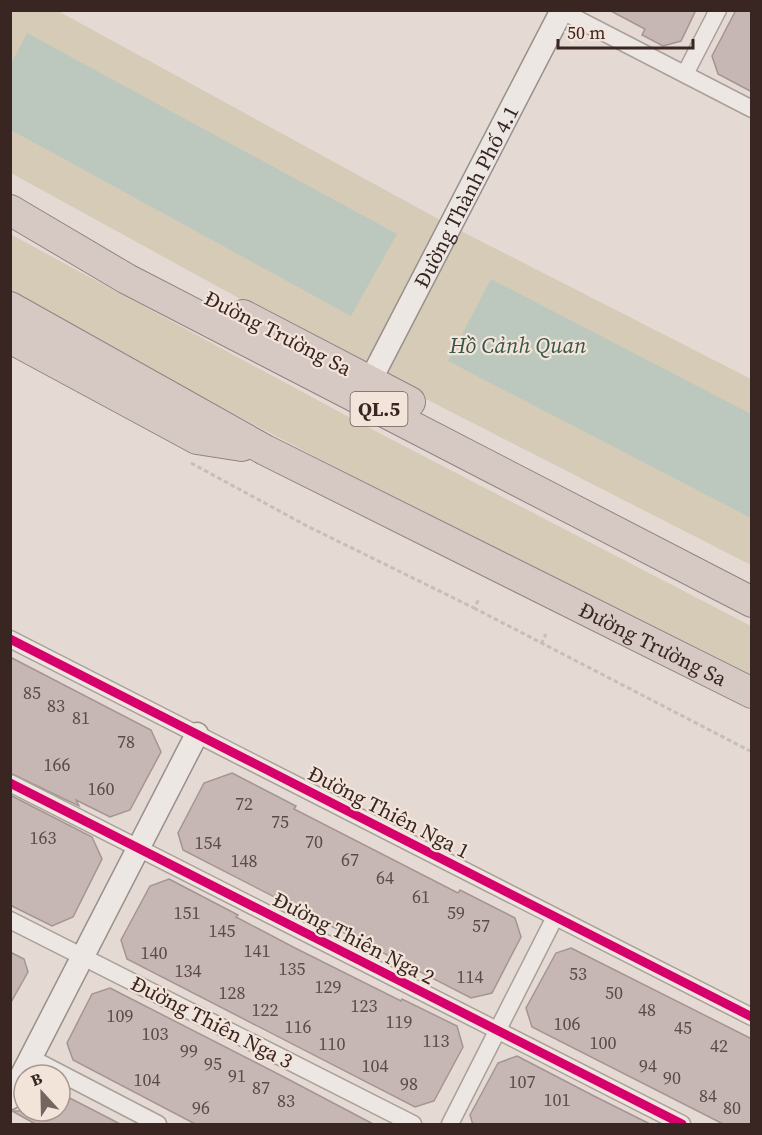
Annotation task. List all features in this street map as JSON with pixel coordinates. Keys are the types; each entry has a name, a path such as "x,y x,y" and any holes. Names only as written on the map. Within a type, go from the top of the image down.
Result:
{"highway":[{"name":"Đường Trường Sa","path":"10,192 513,458 566,506"},
{"name":"Đường Trường Sa","path":"10,210 127,279 752,602"},
{"name":"Đường Trường Sa","path":"10,307 265,450 752,693"},
{"name":"Đường Trường Sa","path":"10,338 197,439 265,450"}],"street":[{"path":"685,74 718,10"},
{"path":"562,11 752,109"},
{"name":"Đường Thành Phố 4.1","path":"370,381 562,11"},
{"name":"Đường Thiên Nga 1","path":"10,639 752,1017"},
{"path":"10,1098 197,734"},
{"name":"Đường Thiên Nga 2","path":"10,783 682,1125"},
{"path":"450,1125 555,917"},
{"name":"Đường Thiên Nga 3","path":"10,920 413,1125"},
{"path":"31,1058 158,1125"}],"path":[{"path":"183,459 307,526 474,608 752,752"},
{"path":"474,608 479,599"},
{"path":"541,644 546,634"}],"shaded area":[{"path":"11,11 58,11 451,226 751,379 751,565 375,373 11,173"},
{"path":"10,234 356,421 751,626 751,679 379,490 11,292"}],"water":[{"path":"27,33 397,234 351,316 11,130 11,64"},
{"name":"Hồ Cảnh Quan","path":"491,279 751,414 751,518 448,361"}],"building":[{"path":"609,10 696,10 681,41 663,46 642,35 645,29"},
{"path":"736,10 752,10 752,92 718,74 712,56"},
{"path":"10,657 151,730 161,752 130,810 110,817 76,800 79,806 10,773"},
{"path":"232,773 296,806 294,809 458,893 460,890 515,918 521,937 492,993 471,998 183,850 178,833 204,783"},
{"path":"10,795 92,837 102,859 73,917 52,926 10,905"},
{"path":"169,879 295,948 457,1026 463,1047 434,1101 415,1107 127,959 121,940 150,886"},
{"path":"571,948 752,1039 752,1125 725,1125 532,1027 526,1008 556,953"},
{"path":"10,952 24,959 28,972 10,1004"},
{"path":"110,988 375,1125 197,1125 73,1060 67,1043 92,994"},
{"path":"517,1056 652,1125 473,1125 470,1115 498,1063"},
{"path":"72,1099 122,1125 37,1125 33,1123 72,1123"}],"cycle path":[{"path":"10,639 752,1017"},
{"path":"10,783 682,1124"}]}
